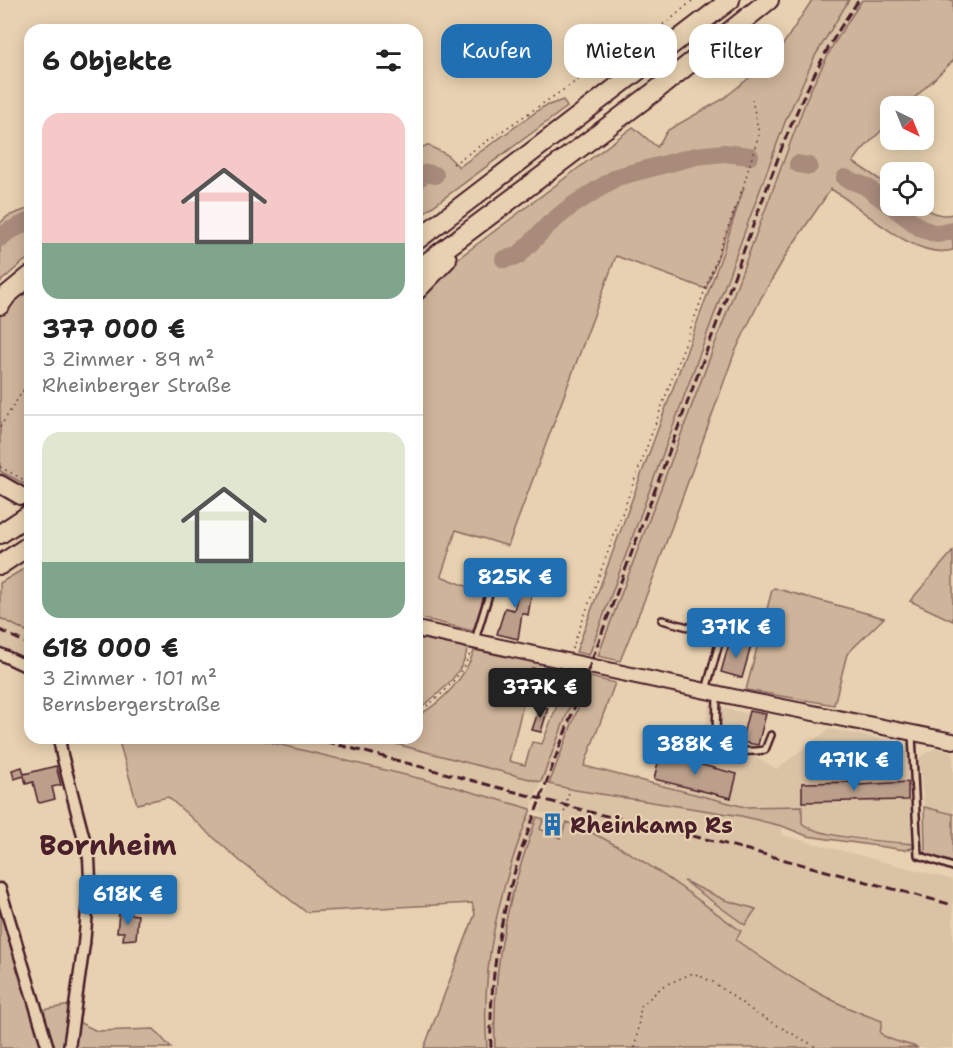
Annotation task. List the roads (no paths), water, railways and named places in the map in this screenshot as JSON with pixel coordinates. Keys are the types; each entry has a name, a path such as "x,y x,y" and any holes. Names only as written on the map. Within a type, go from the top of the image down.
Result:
{"highway":[{"path":"423,236 730,0"},
{"path":"423,266 654,92 770,0"},
{"path":"423,220 447,203 488,187"},
{"path":"423,284 471,230"},
{"path":"0,289 24,268"},
{"path":"0,304 24,281"},
{"path":"0,534 24,518"},
{"path":"0,565 24,549"}],"main road":[{"path":"0,484 24,489"},
{"path":"423,630 712,693 953,741"}],"street":[{"path":"0,654 24,665"},
{"path":"60,744 88,858 90,879 84,944 69,1048"},
{"path":"0,889 48,1048"}],"lane":[{"path":"474,642 490,591"},
{"path":"662,620 721,636 708,683 712,693 716,736 726,746 747,753 765,750 771,735"},
{"path":"912,733 918,855 953,867"}],"waterway":[{"path":"504,259 518,256 548,225 570,207 617,177 696,156 724,153 750,156"},
{"path":"798,164 809,166"},
{"path":"423,175 427,173 435,175"},
{"path":"845,178 865,186 922,229 937,234 953,231"},
{"path":"0,238 24,224"}],"railway":[{"path":"491,1048 492,998 497,948 507,900 521,851 784,142 817,68 859,0"},
{"path":"0,630 24,642"},
{"path":"335,744 953,905"}],"place":[{"name":"Rheinkamp Rs","path":"552,825"}],"district":[{"name":"Bornheim","path":"108,845"}]}
